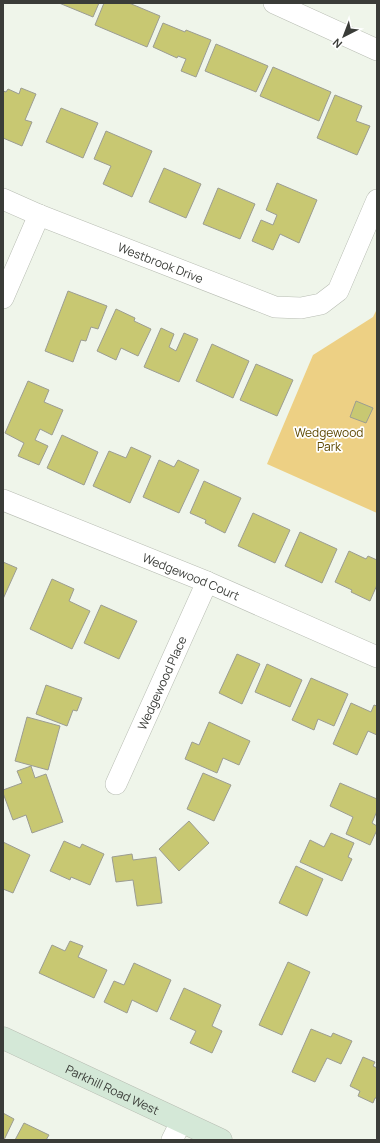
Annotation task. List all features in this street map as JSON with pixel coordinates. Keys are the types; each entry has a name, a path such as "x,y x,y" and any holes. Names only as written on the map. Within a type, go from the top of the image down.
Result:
{"main road":[{"name":"Parkhill Road West","path":"3,1038 177,1131 221,1140"}],"street":[{"path":"274,3 377,50"},
{"name":"Westbrook Drive","path":"3,199 39,215 275,307 301,308 321,304 338,291 377,200"},
{"path":"3,298 39,215"},
{"name":"Wedgewood Court","path":"3,500 207,582 377,657"},
{"name":"Wedgewood Place","path":"116,784 207,582"}],"green space":[{"name":"Wedgewood Park","path":"377,309 377,513 267,464 313,355 373,317"}],"building":[{"path":"59,3 99,3 93,17"},
{"path":"104,3 129,3 160,16 147,47 95,25"},
{"path":"163,23 211,40 196,77 181,71 186,59 178,56 177,58 153,47"},
{"path":"216,44 268,66 256,92 205,71"},
{"path":"273,67 331,92 319,121 260,96"},
{"path":"21,88 36,94 25,120 32,122 22,146 3,138 3,91 6,92 8,89 19,94"},
{"path":"335,95 362,106 356,121 370,126 357,155 317,138"},
{"path":"61,108 98,123 83,158 46,142"},
{"path":"106,131 152,151 132,197 103,184 111,166 94,159"},
{"path":"164,168 201,184 186,218 149,202"},
{"path":"277,183 317,200 299,243 280,234 273,250 252,241 261,220 273,225 277,215 266,210"},
{"path":"218,188 255,204 240,239 203,224"},
{"path":"68,291 107,306 98,329 91,327 86,341 81,340 73,362 45,351"},
{"path":"116,309 135,318 134,321 151,329 138,356 121,348 116,360 97,351"},
{"path":"161,328 174,334 169,347 176,351 184,333 198,339 179,382 144,367"},
{"path":"212,344 249,361 233,398 196,381"},
{"path":"256,364 293,380 277,416 240,400"},
{"path":"28,381 49,390 44,402 63,410 52,435 40,429 35,440 48,446 39,465 18,456 24,443 5,433"},
{"path":"356,401 373,408 366,423 350,417"},
{"path":"62,435 98,452 84,485 47,468"},
{"path":"131,447 151,456 130,503 93,486 109,451 126,458"},
{"path":"159,460 174,467 178,460 199,470 179,513 143,497"},
{"path":"204,481 241,498 225,533 205,523 206,520 190,513"},
{"path":"253,513 290,530 275,563 238,546"},
{"path":"300,532 337,549 322,583 285,566"},
{"path":"349,551 366,559 368,556 377,560 377,585 370,601 335,582"},
{"path":"3,562 17,568 3,599"},
{"path":"52,579 74,589 69,601 90,611 72,649 30,629"},
{"path":"101,605 137,621 119,659 84,643"},
{"path":"237,654 260,664 242,704 219,693"},
{"path":"267,664 302,680 290,707 255,692"},
{"path":"311,678 348,694 334,726 318,719 314,730 292,720"},
{"path":"46,685 82,698 77,711 73,710 67,726 36,714"},
{"path":"351,703 371,712 374,705 377,706 377,735 368,731 357,755 333,744"},
{"path":"27,717 60,726 48,770 15,761"},
{"path":"209,722 250,741 239,765 223,758 217,773 185,759 192,742 199,745"},
{"path":"31,766 35,778 46,774 63,822 32,833 26,815 13,820 3,793 3,790 22,783 17,771"},
{"path":"203,773 231,785 214,821 187,809"},
{"path":"340,783 377,799 377,811 372,823 377,826 377,830 370,845 346,834 353,817 330,806"},
{"path":"189,821 209,843 179,871 159,849"},
{"path":"331,833 354,843 348,857 352,859 342,881 300,862 310,840 324,847"},
{"path":"64,841 80,848 82,844 104,854 90,885 71,877 70,880 50,871"},
{"path":"3,842 30,855 13,893 3,889"},
{"path":"132,854 133,860 156,857 162,903 137,906 133,880 116,882 112,857"},
{"path":"296,866 323,879 307,916 279,903"},
{"path":"70,941 83,946 78,957 107,970 94,998 39,973 52,945 65,951"},
{"path":"288,962 310,972 282,1035 259,1025"},
{"path":"134,963 171,980 157,1012 132,1000 127,1013 104,1002 114,981 124,985"},
{"path":"184,988 221,1005 212,1026 222,1031 212,1053 190,1043 196,1031 170,1019"},
{"path":"311,1029 331,1037 333,1033 352,1041 341,1064 327,1058 315,1082 292,1072"},
{"path":"363,1057 375,1062 373,1066 377,1068 377,1098 375,1098 373,1103 358,1096 360,1091 350,1086"},
{"path":"3,1113 14,1119 4,1140 3,1140"},
{"path":"24,1123 49,1135 46,1140 15,1140"}]}
